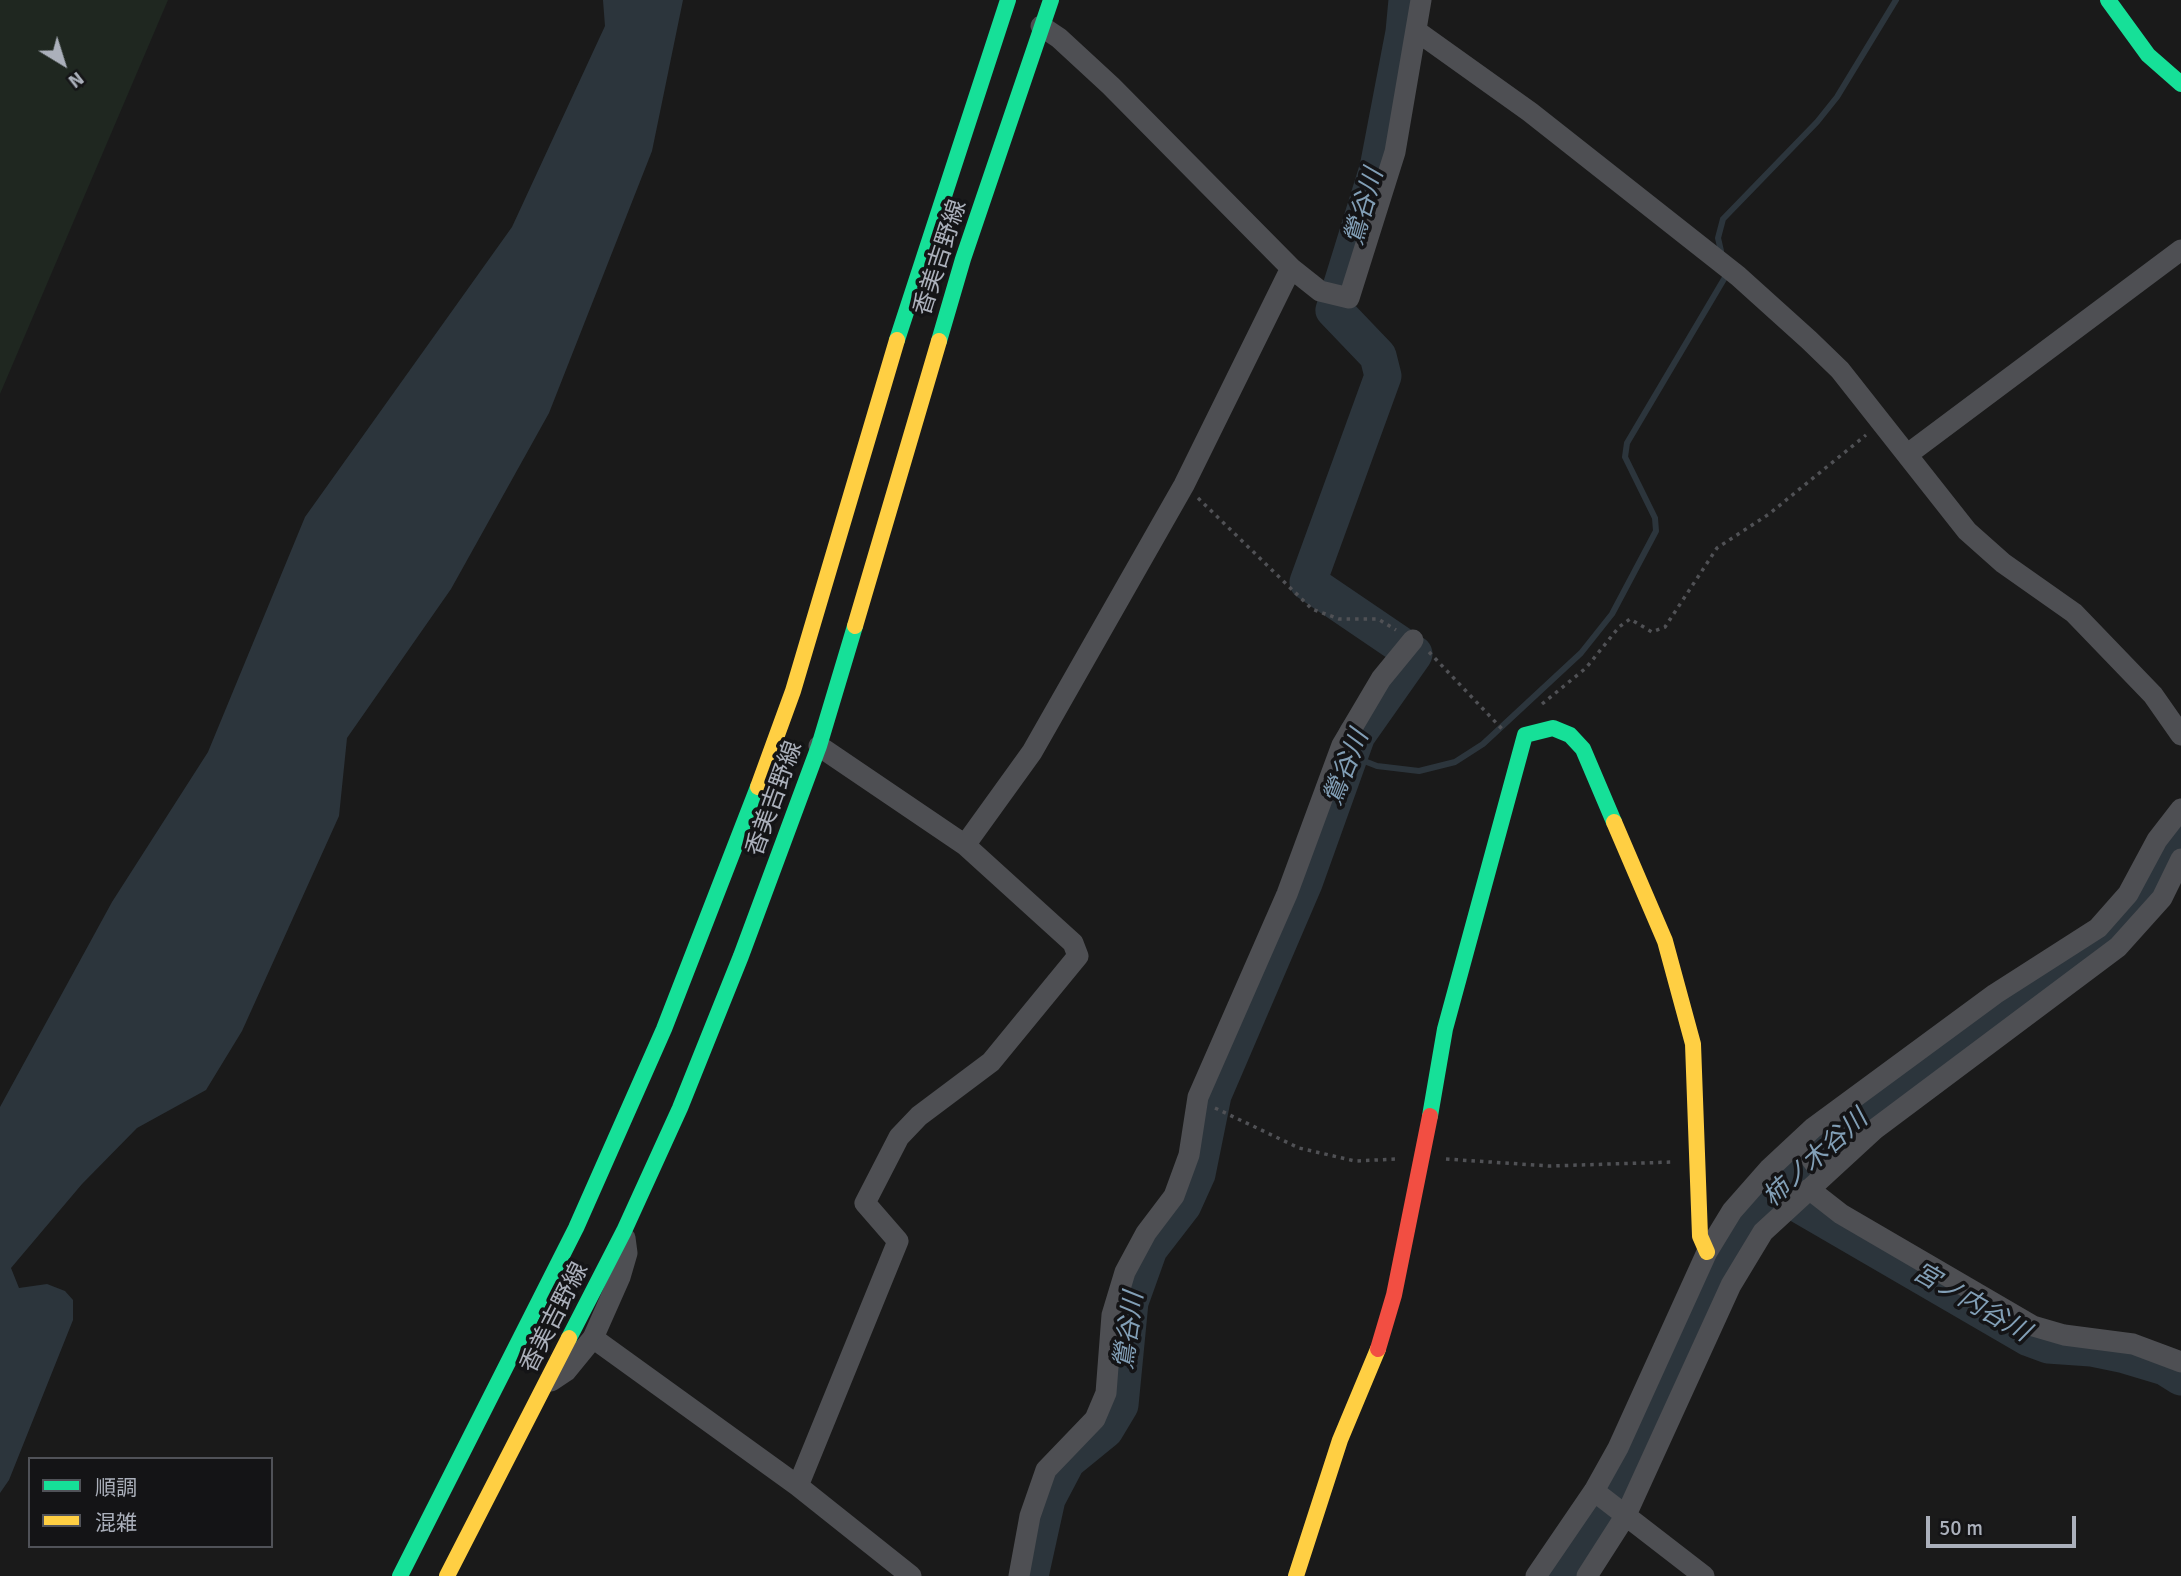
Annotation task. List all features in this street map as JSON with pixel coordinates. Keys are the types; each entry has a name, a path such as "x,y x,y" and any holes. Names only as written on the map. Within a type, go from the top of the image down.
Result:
{"street":[{"path":"400,1576 576,1228 664,1029 747,816 793,691 918,268 1008,0"},
{"name":"香美吉野線","path":"447,1576 624,1231 691,1083 819,747 963,259 1051,0"},
{"path":"1041,26 1059,38 1111,86 1291,268 1320,291 1349,298 1376,222 1395,152 1418,32 1421,0"},
{"path":"2108,0 2148,55 2181,84"},
{"path":"1418,32 1530,112 1738,276 1840,370 1967,531 2003,563 2074,613 2154,695 2181,735"},
{"path":"1908,454 2181,250"},
{"path":"965,845 1032,752 1184,485 1291,268"},
{"path":"1019,1576 1030,1516 1046,1470 1095,1419 1107,1393 1112,1315 1125,1272 1146,1233 1174,1195 1189,1155 1198,1097 1287,894 1342,745 1381,679 1407,647"},
{"path":"1296,1576 1340,1440 1377,1353 1394,1295 1423,1158 1445,1029 1525,735 1553,728 1570,735 1583,749 1665,941 1693,1044 1700,1236 1707,1252"},
{"path":"798,1486 898,1241 865,1203 899,1137 919,1116 991,1062 1078,956 1073,943 965,845 819,747"},
{"path":"1536,1576 1596,1493 1707,1252 1732,1211 1769,1169 1995,994 2098,928 2128,894 2157,840 2181,809"},
{"path":"1587,1576 1623,1512 1731,1285 1763,1233 1808,1187 1875,1129 2118,947 2162,898 2181,859"},
{"path":"1800,1146 1808,1187 1840,1214 2033,1326 2064,1335 2133,1344 2181,1362"},
{"path":"547,1384 566,1371 593,1338 627,1253 624,1231"},
{"path":"593,1338 798,1486 911,1576"},
{"path":"1596,1493 1704,1576"},
{"path":"463,1576 472,1530"}],"path":[{"path":"1525,735 1529,717 1586,668 1619,627 1630,619 1652,632 1665,627 1717,548 1769,513 1881,422"},
{"path":"1184,485 1312,609 1339,619 1378,619 1407,647 1427,649 1502,729"}],"shaded area":[{"path":"0,0 168,0 0,394"},
{"path":"603,0 683,0 652,151 549,413 451,589 347,738 339,816 242,1031 206,1090 137,1128 82,1184 11,1268 19,1288 47,1284 65,1291 73,1300 73,1320 9,1480 0,1493 0,1107 112,902 208,752 305,517 512,227 605,26"}],"waterway":[{"name":"鶯谷川","path":"1030,1576 1047,1499 1067,1461 1105,1430 1120,1405 1130,1302 1149,1249 1183,1205 1197,1174 1213,1095 1304,883 1357,735 1414,654 1308,582 1383,376 1378,356 1334,310 1378,168 1404,32 1407,0"},
{"path":"1721,251 1718,238 1723,219 1817,122 1837,97 1896,0"},
{"path":"1349,755 1377,766 1419,771 1455,762 1483,744 1581,653 1612,614 1656,531 1655,518 1625,457 1627,443 1727,274"},
{"name":"柿ノ木谷川","path":"1557,1576 1625,1468 1684,1333 1733,1238 1829,1141 1972,1031 2110,939 2143,904 2170,844 2181,833"},
{"name":"宮ノ内谷川","path":"1776,1191 2029,1338 2048,1345 2091,1348 2125,1355 2165,1367 2181,1377"}],"traffic: fast":[{"path":"897,340 1008,0"},
{"path":"939,341 963,259 1051,0"},
{"path":"2108,0 2148,55 2181,84"},
{"path":"569,1338 624,1231 680,1108 741,956 819,746 855,626"},
{"path":"1430,1116 1445,1029 1525,735 1553,728 1570,735 1583,749 1614,822"},
{"path":"400,1576 576,1228 664,1029 758,787"}],"traffic: slow":[{"path":"758,787 793,691 897,340"},
{"path":"855,626 939,341"},
{"path":"1614,822 1665,941 1693,1044 1700,1236 1707,1252"},
{"path":"447,1576 569,1338"},
{"path":"1296,1576 1340,1440 1378,1349"}],"traffic: jam":[{"path":"1378,1349 1394,1295 1430,1116"}]}
